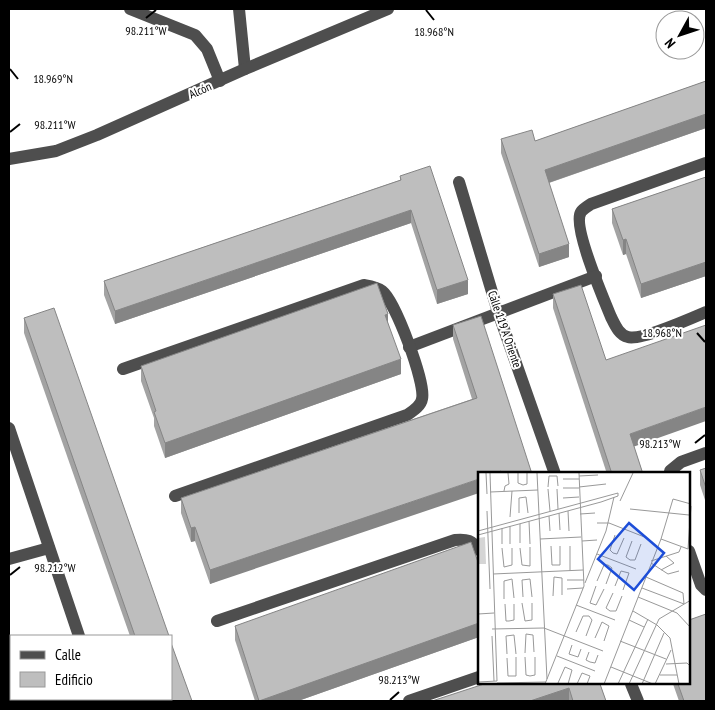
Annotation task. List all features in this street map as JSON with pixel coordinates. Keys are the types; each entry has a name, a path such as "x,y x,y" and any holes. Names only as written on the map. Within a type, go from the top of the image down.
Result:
{"street":[{"path":"130,9 195,35 207,49 220,81"},
{"path":"239,9 245,69"},
{"name":"Alcón","path":"9,159 56,151 98,135 245,69 388,9"},
{"path":"706,163 591,204 581,211 578,222 596,276 617,329 628,338 641,337 706,312"},
{"name":"Calle 119 A Oriente","path":"459,182 498,312 555,472"},
{"path":"410,347 596,276"},
{"path":"123,369 364,285 383,291 391,301 410,347 423,393 422,401 407,415 175,496"},
{"path":"9,428 79,635"},
{"path":"670,472 681,462 706,453"},
{"path":"216,621 455,540 474,542 478,548"},
{"path":"9,559 48,548"},
{"path":"690,554 702,585 706,590"},
{"path":"409,701 478,677"},
{"path":"632,685 638,701"}],"building":[{"path":"706,81 706,114 545,170 569,244 539,254 501,139 532,130 535,141"},
{"path":"430,166 468,280 437,290 411,210 115,311 104,281 401,180 400,176"},
{"path":"706,177 706,262 641,284 626,239 623,240 612,209"},
{"path":"377,283 388,314 385,315 401,359 165,443 141,366"},
{"path":"581,285 606,360 706,325 706,407 630,434 642,472 611,472 553,294"},
{"path":"54,308 169,635 135,635 24,318"},
{"path":"481,316 531,472 478,472 478,479 210,570 195,527 191,528 181,498 477,398 453,325"},
{"path":"706,468 706,488 700,470"},
{"path":"471,542 478,562 478,623 259,701 235,626"},
{"path":"706,614 706,701 684,701 678,685 690,685 690,620"},
{"path":"172,646 192,701 158,701 172,700"},
{"path":"481,685 600,685 606,701 573,701 569,688 530,701 432,701"}]}
